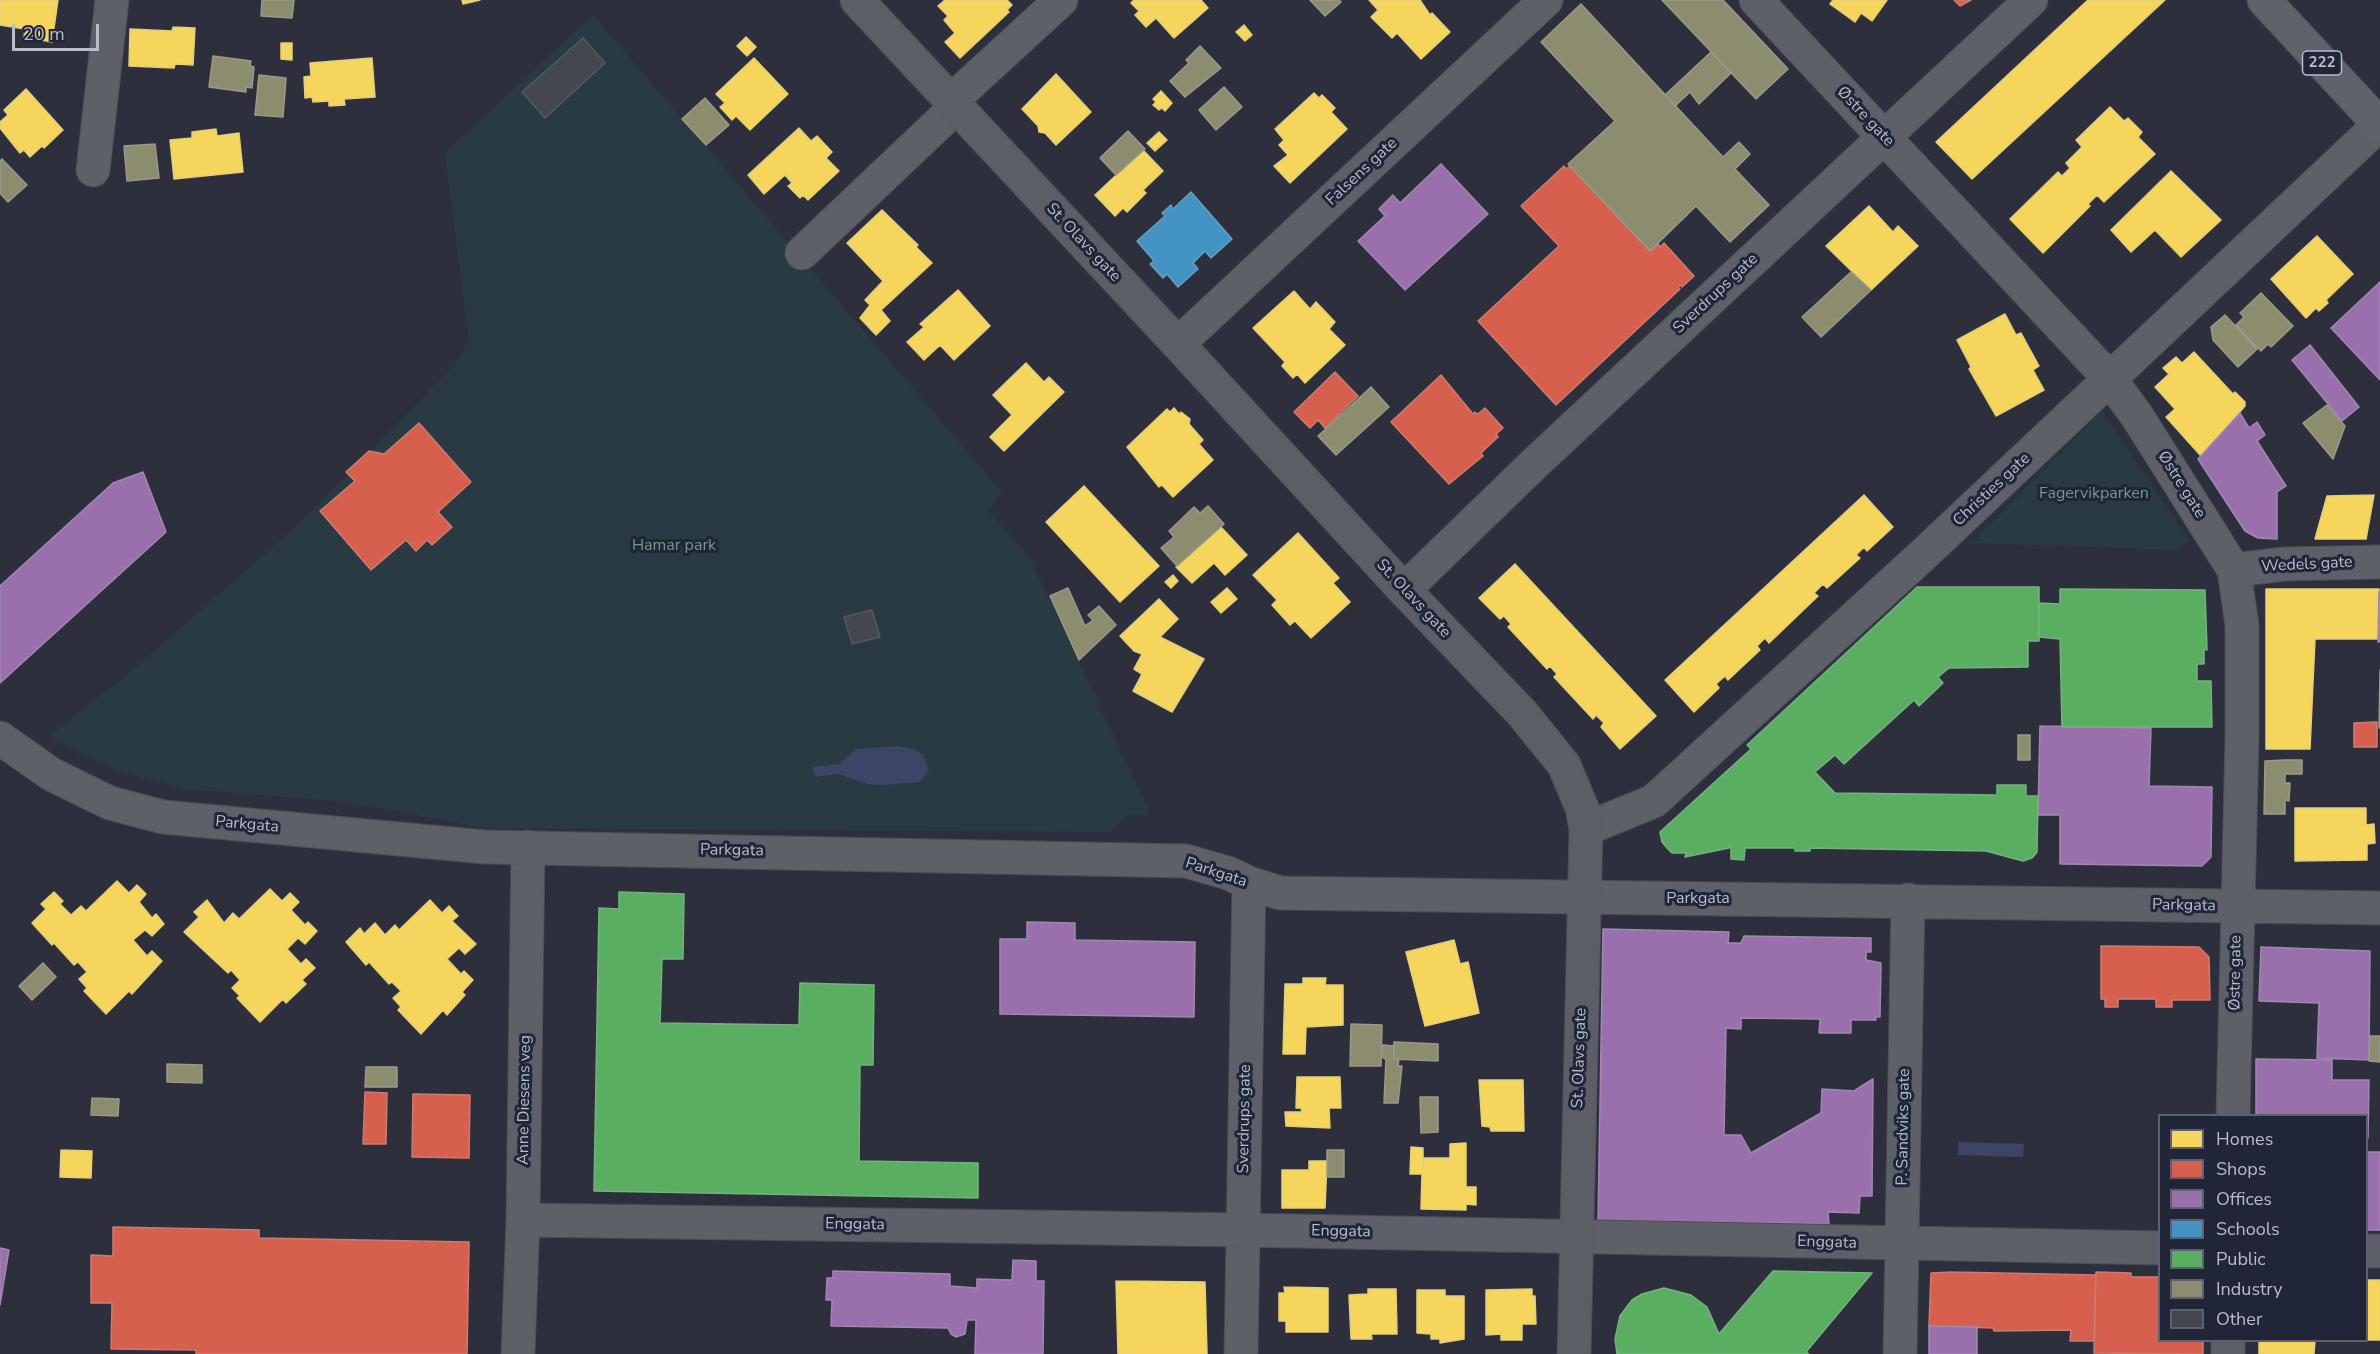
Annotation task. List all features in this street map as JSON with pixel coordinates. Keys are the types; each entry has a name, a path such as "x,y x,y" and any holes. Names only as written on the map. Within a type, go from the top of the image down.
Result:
{"main road":[{"name":"St. Olavs gate","path":"857,0 1404,590 1522,713 1564,765 1582,808 1586,829 1574,1236 1574,1354"},
{"name":"222","path":"2264,0 2380,125"}],"street":[{"path":"93,170 112,0"},
{"path":"802,253 1061,0"},
{"name":"Falsens gate","path":"1178,344 1546,0"},
{"name":"Østre gate","path":"1756,0 2109,378 2137,416 2234,570 2242,626 2233,1114"},
{"name":"Sverdrups gate","path":"1404,590 1533,465 2031,0"},
{"name":"Christies gate","path":"1586,829 1654,801 1925,553 2380,125"},
{"name":"Wedels gate","path":"2234,570 2285,564 2380,562"},
{"name":"Parkgata","path":"0,738 51,774 110,803 163,818 485,847 1185,861 1228,873 1280,893 1908,900 2237,908 2380,908"},
{"name":"Anne Diesens veg","path":"518,1354 523,1220 528,847"},
{"name":"Sverdrups gate","path":"1241,1354 1249,883"},
{"name":"P. Sandviks gate","path":"1900,1354 1908,900"},
{"name":"Enggata","path":"523,1220 1244,1230 1901,1245 2158,1248"}],"green space":[{"name":"Hamar park","path":"593,15 1002,492 988,511 1029,556 1151,815 1128,815 1111,832 486,828 348,802 187,789 120,772 79,754 50,735 121,680 299,524 454,366 469,340 445,153"},
{"name":"Fagervikparken","path":"2102,411 2190,541 2178,550 1972,543"}],"water":[{"path":"899,746 916,750 923,755 929,770 920,782 883,785 867,784 839,774 815,777 813,767 839,764 856,749"},
{"path":"1958,1142 2024,1144 2023,1157 1958,1155"}],"building: Homes":[{"path":"0,0 58,0 52,42 24,37 25,29 0,25"},
{"path":"462,0 480,0 463,4"},
{"path":"945,0 1007,0 1012,5 1007,10 1009,12 960,58 945,42 955,33 944,20 948,16 938,6"},
{"path":"1134,0 1201,0 1208,8 1174,38 1156,18 1146,27 1135,15 1139,11 1131,3"},
{"path":"1369,0 1420,0 1430,15 1432,13 1450,32 1421,59 1397,33 1392,38 1371,17 1378,10"},
{"path":"1833,0 1887,0 1872,21 1861,13 1855,22 1830,4"},
{"path":"2088,0 2165,0 1972,179 1936,142"},
{"path":"1244,25 1252,35 1245,41 1236,32"},
{"path":"173,27 195,28 193,65 175,64 174,68 129,66 130,29 172,31"},
{"path":"746,37 756,47 747,56 737,46"},
{"path":"281,43 292,43 292,60 281,59"},
{"path":"372,58 375,97 344,99 345,105 329,106 329,101 313,102 312,97 305,98 304,77 311,76 310,63"},
{"path":"754,58 788,94 750,130 736,116 732,120 720,107 725,103 716,94"},
{"path":"1056,74 1091,112 1056,145 1045,133 1039,132 1038,126 1022,109"},
{"path":"26,89 63,130 44,148 42,146 30,157 24,150 20,153 0,128 0,122 8,115 4,110"},
{"path":"1161,91 1172,103 1165,111 1153,105 1156,102 1153,99"},
{"path":"1314,93 1319,98 1322,95 1335,108 1331,112 1347,129 1290,183 1274,166 1288,155 1279,145 1284,140 1275,129"},
{"path":"2110,107 2124,121 2128,118 2142,132 2138,137 2155,154 2104,202 2097,195 2088,204 2090,206 2043,253 2010,219 2058,172 2062,176 2070,168 2066,163 2082,147 2076,140"},
{"path":"799,128 811,141 817,136 832,152 826,158 839,171 808,200 803,195 800,198 788,186 792,183 785,175 764,194 748,175"},
{"path":"216,129 217,136 239,133 243,172 174,179 170,140 192,138 192,132"},
{"path":"1159,132 1167,140 1155,151 1147,143"},
{"path":"1143,150 1163,171 1143,190 1146,193 1127,212 1123,208 1115,216 1095,195"},
{"path":"2171,171 2221,220 2181,257 2155,230 2131,252 2111,230"},
{"path":"1869,206 1893,232 1898,226 1918,246 1871,290 1826,246"},
{"path":"882,210 918,245 916,247 932,263 881,310 890,321 876,335 860,318 870,305 865,300 883,281 847,243"},
{"path":"2317,236 2353,274 2326,300 2328,303 2319,311 2316,308 2306,318 2271,279"},
{"path":"958,290 990,326 954,360 940,345 924,360 907,342 924,327 920,324"},
{"path":"1294,291 1310,309 1316,302 1335,322 1329,329 1345,345 1305,383 1297,374 1293,378 1282,366 1285,362 1253,328"},
{"path":"2005,314 2016,335 2021,333 2039,366 2033,370 2044,390 1996,416 1969,369 1971,367 1957,340"},
{"path":"2194,352 2233,394 2235,392 2245,402 2245,406 2201,456 2166,417 2175,409 2155,387 2169,374 2163,368 2176,357 2182,363"},
{"path":"1026,363 1044,382 1049,377 1064,392 1004,451 990,437 1012,415 993,395"},
{"path":"1174,408 1179,414 1181,412 1190,419 1189,424 1203,440 1199,444 1213,460 1173,497 1162,485 1159,487 1127,447 1167,409 1170,412"},
{"path":"1084,486 1159,566 1120,602 1046,522"},
{"path":"1864,495 1893,527 1867,551 1864,547 1856,555 1860,558 1827,588 1823,584 1814,593 1818,596 1769,643 1765,638 1757,646 1760,650 1728,680 1725,676 1716,684 1719,688 1694,712 1665,680"},
{"path":"2374,495 2366,539 2315,539 2327,496"},
{"path":"1220,526 1247,555 1225,575 1214,563 1192,583 1176,567"},
{"path":"1298,533 1339,578 1333,583 1350,602 1311,638 1295,621 1290,625 1272,605 1277,600 1253,575"},
{"path":"1515,564 1656,716 1620,749 1601,727 1604,723 1596,715 1593,719 1554,677 1557,674 1550,666 1547,669 1508,627 1511,624 1504,616 1500,619 1479,598"},
{"path":"1173,575 1178,581 1171,588 1165,582"},
{"path":"1227,588 1237,599 1221,613 1211,602"},
{"path":"2266,589 2379,589 2378,639 2315,639 2310,749 2266,749"},
{"path":"1159,599 1178,619 1160,637 1204,659 1172,712 1133,691 1142,674 1134,669 1142,654 1134,651 1120,636"},
{"path":"2295,808 2366,808 2366,825 2374,824 2375,843 2367,844 2367,860 2295,861"},
{"path":"117,881 129,893 137,885 146,894 139,902 152,918 156,914 164,924 152,936 145,930 133,940 147,956 152,951 162,961 132,994 129,991 106,1014 84,991 87,988 79,979 87,972 78,962 74,965 32,923 46,909 41,904 54,892 63,901 60,904 71,915 81,906 86,911"},
{"path":"270,889 282,901 290,893 299,902 291,910 305,925 308,922 317,931 305,944 298,938 287,949 301,964 306,959 315,968 302,980 306,984 286,1003 283,999 260,1022 237,998 240,996 232,988 240,980 231,970 228,973 184,932 199,917 194,912 207,900 224,923 233,913 239,919"},
{"path":"430,900 442,913 449,906 458,916 452,921 476,944 465,954 459,948 447,959 461,974 464,971 473,980 462,992 465,995 447,1015 443,1010 421,1034 398,1010 401,1007 393,998 401,991 392,982 389,984 369,962 366,965 346,942 360,928 364,934 375,923 385,935 395,925 399,930"},
{"path":"1454,940 1460,964 1468,962 1479,1013 1425,1026 1406,952"},
{"path":"1303,978 1326,978 1325,985 1343,985 1343,1025 1306,1027 1305,1054 1283,1054 1285,984 1303,984"},
{"path":"1297,1077 1340,1077 1341,1108 1329,1108 1330,1128 1286,1126 1285,1112 1302,1112 1301,1108 1296,1108"},
{"path":"1479,1080 1523,1080 1524,1131 1491,1131 1490,1127 1482,1126"},
{"path":"1466,1143 1466,1187 1476,1187 1476,1205 1466,1204 1466,1210 1421,1209 1422,1174 1410,1174 1411,1147 1423,1148 1423,1168 1424,1158 1450,1158 1450,1144"},
{"path":"61,1150 92,1151 91,1178 60,1177"},
{"path":"1309,1161 1327,1161 1325,1208 1282,1208 1282,1170 1309,1170"},
{"path":"2368,1280 2380,1280 2380,1340 2368,1340"},
{"path":"1116,1281 1205,1282 1207,1354 1118,1354"},
{"path":"1284,1287 1328,1288 1328,1332 1286,1332 1286,1321 1279,1321 1279,1293 1285,1293"},
{"path":"1368,1289 1396,1289 1397,1334 1371,1334 1372,1339 1351,1339 1349,1295 1368,1294"},
{"path":"1532,1289 1532,1296 1535,1296 1536,1324 1522,1324 1522,1340 1501,1340 1501,1334 1486,1335 1486,1290"},
{"path":"1417,1290 1445,1290 1445,1296 1464,1296 1464,1339 1440,1343 1440,1339 1431,1339 1431,1334 1417,1333"},
{"path":"2259,1342 2315,1342 2314,1354 2259,1354"}],"building: Shops":[{"path":"1954,0 1971,0 1960,6"},
{"path":"1564,166 1566,169 1570,166 1650,251 1658,244 1660,247 1664,243 1694,276 1682,287 1680,285 1678,287 1680,289 1556,405 1478,321 1559,246 1521,206"},
{"path":"1335,372 1358,396 1325,428 1318,420 1310,428 1294,412"},
{"path":"1441,375 1473,414 1475,412 1478,414 1485,408 1503,428 1496,434 1498,437 1481,453 1483,456 1449,484 1391,422"},
{"path":"419,423 471,482 438,512 452,527 432,545 427,540 416,551 406,540 371,570 320,511 355,481 346,472 369,451 384,454"},
{"path":"2377,722 2377,747 2354,747 2354,723"},
{"path":"2101,946 2199,947 2209,957 2210,1000 2172,1000 2172,1007 2156,1007 2156,999 2118,999 2118,1007 2105,1007 2105,999 2101,999"},
{"path":"365,1092 387,1093 386,1144 363,1144"},
{"path":"413,1094 470,1095 469,1158 412,1157"},
{"path":"113,1227 259,1230 259,1238 469,1242 467,1354 196,1354 196,1350 111,1349 112,1303 91,1303 91,1255 113,1256"},
{"path":"2096,1272 2131,1273 2131,1277 2158,1277 2158,1342 2203,1342 2203,1354 2094,1353"},
{"path":"1931,1273 2096,1275 2094,1341 2070,1341 2071,1330 1994,1331 1993,1328 1929,1326"}],"building: Offices":[{"path":"1441,164 1488,214 1405,290 1358,241 1385,216 1379,209 1393,195 1400,203"},
{"path":"2380,282 2380,380 2331,328"},
{"path":"2310,345 2359,407 2342,421 2292,360"},
{"path":"2240,413 2249,428 2257,422 2265,435 2257,441 2286,486 2277,492 2277,539 2258,538 2245,531 2198,459"},
{"path":"143,472 166,532 0,683 0,586 113,483"},
{"path":"2379,591 2380,642 2378,642 2378,639"},
{"path":"2040,726 2151,728 2149,786 2212,787 2211,857 2202,866 2060,864 2060,815 2038,815"},
{"path":"1027,922 1075,923 1075,940 1195,942 1194,1017 1000,1014 1000,939 1027,939"},
{"path":"1603,929 1729,932 1728,943 1741,943 1744,936 1871,938 1871,952 1866,952 1866,960 1881,963 1880,1017 1875,1017 1876,1020 1851,1020 1851,1033 1819,1033 1820,1019 1741,1018 1741,1029 1726,1028 1724,1135 1741,1135 1751,1153 1821,1113 1822,1089 1854,1091 1873,1079 1872,1196 1860,1196 1859,1213 1828,1212 1829,1224 1598,1220"},
{"path":"2261,947 2370,951 2369,1060 2317,1058 2319,1003 2259,1001"},
{"path":"2256,1059 2332,1060 2332,1080 2369,1080 2368,1138 2368,1114 2256,1114"},
{"path":"2368,1152 2380,1152 2380,1230 2368,1230"},
{"path":"0,1248 9,1250 0,1305"},
{"path":"1013,1260 1036,1261 1036,1281 1044,1281 1043,1354 975,1354 976,1320 967,1320 965,1334 956,1337 948,1328 831,1326 832,1300 826,1300 827,1278 833,1278 833,1271 950,1274 950,1286 977,1288 977,1279 1012,1280"},
{"path":"1929,1326 1977,1327 1977,1354 1929,1354"}],"building: Schools":[{"path":"1191,192 1232,239 1211,258 1205,251 1193,263 1198,269 1178,287 1167,274 1163,278 1150,264 1154,261 1137,241 1165,216 1162,213 1171,205 1173,209"}],"building: Public":[{"path":"1917,587 2039,587 2039,641 2028,641 2028,667 1949,668 1938,677 1943,683 1919,706 1914,700 1844,764 1835,755 1815,772 1835,793 1997,795 1997,785 2026,785 2026,796 2038,796 2037,852 2032,858 2023,861 1986,851 1810,848 1810,851 1795,851 1795,848 1745,848 1744,860 1731,859 1731,845 1729,848 1685,857 1686,853 1672,853 1662,842 1660,832 1751,749 1747,745"},
{"path":"2060,589 2205,590 2207,650 2204,649 2204,664 2197,664 2197,681 2211,681 2212,727 2062,727 2060,639 2039,637 2039,603 2060,604"},
{"path":"619,892 684,894 683,959 662,959 660,1023 799,1025 800,983 874,985 873,1065 860,1065 859,1161 978,1163 978,1198 594,1191 599,908 619,909"},
{"path":"1773,1271 1872,1273 1806,1352 1809,1354 1617,1354 1615,1339 1620,1316 1632,1300 1642,1294 1664,1288 1691,1295 1707,1307 1719,1334"}],"building: Industry":[{"path":"262,0 294,0 292,18 261,16"},
{"path":"1310,0 1339,0 1341,2 1325,16"},
{"path":"1662,0 1723,0 1788,69 1756,99"},
{"path":"1581,4 1723,157 1739,142 1750,154 1735,169 1769,205 1730,242 1696,206 1650,251 1568,164 1615,121 1541,42"},
{"path":"1200,46 1221,68 1185,97 1170,81 1189,63 1186,60"},
{"path":"1711,52 1731,73 1699,104 1690,92 1675,106 1665,95"},
{"path":"213,56 251,61 250,66 254,67 252,88 246,87 246,92 209,87"},
{"path":"259,75 286,78 283,117 255,115"},
{"path":"1224,87 1242,107 1216,130 1199,110"},
{"path":"705,98 729,125 706,145 682,119"},
{"path":"1128,131 1145,149 1116,175 1100,158"},
{"path":"155,144 159,178 127,181 124,146"},
{"path":"2,159 27,185 8,202 0,193 0,161"},
{"path":"1851,272 1871,290 1821,337 1802,317"},
{"path":"2261,293 2293,326 2271,347 2268,344 2261,351 2236,325 2244,317 2240,313"},
{"path":"2225,315 2257,349 2238,367 2213,340 2211,327"},
{"path":"1371,387 1389,407 1336,455 1318,436"},
{"path":"2327,405 2345,426 2333,459 2303,423"},
{"path":"1208,506 1224,524 1177,566 1161,548 1174,537 1169,531 1194,507 1200,513"},
{"path":"1068,588 1085,626 1093,620 1088,615 1099,606 1116,625 1079,660 1050,596"},
{"path":"2380,670 2380,728 2379,728"},
{"path":"2018,735 2030,735 2030,760 2018,760"},
{"path":"2302,760 2302,774 2285,774 2285,783 2290,783 2289,801 2285,800 2285,814 2264,814 2265,761"},
{"path":"43,963 56,977 32,1000 19,986"},
{"path":"1351,1024 1382,1025 1381,1066 1350,1066"},
{"path":"2370,1036 2380,1036 2380,1062 2369,1061"},
{"path":"1394,1042 1438,1044 1438,1061 1394,1059"},
{"path":"1383,1045 1394,1046 1394,1059 1399,1059 1398,1066 1402,1066 1398,1103 1384,1103 1386,1059 1383,1058"},
{"path":"167,1064 202,1065 202,1083 167,1082"},
{"path":"366,1067 397,1067 397,1087 365,1087"},
{"path":"1420,1097 1438,1097 1438,1132 1421,1133"},
{"path":"92,1098 119,1099 118,1116 91,1115"},
{"path":"1327,1150 1344,1150 1344,1177 1327,1177"}],"building: Other":[{"path":"583,38 605,63 545,118 522,92"},
{"path":"872,610 880,637 852,644 844,617"}]}
